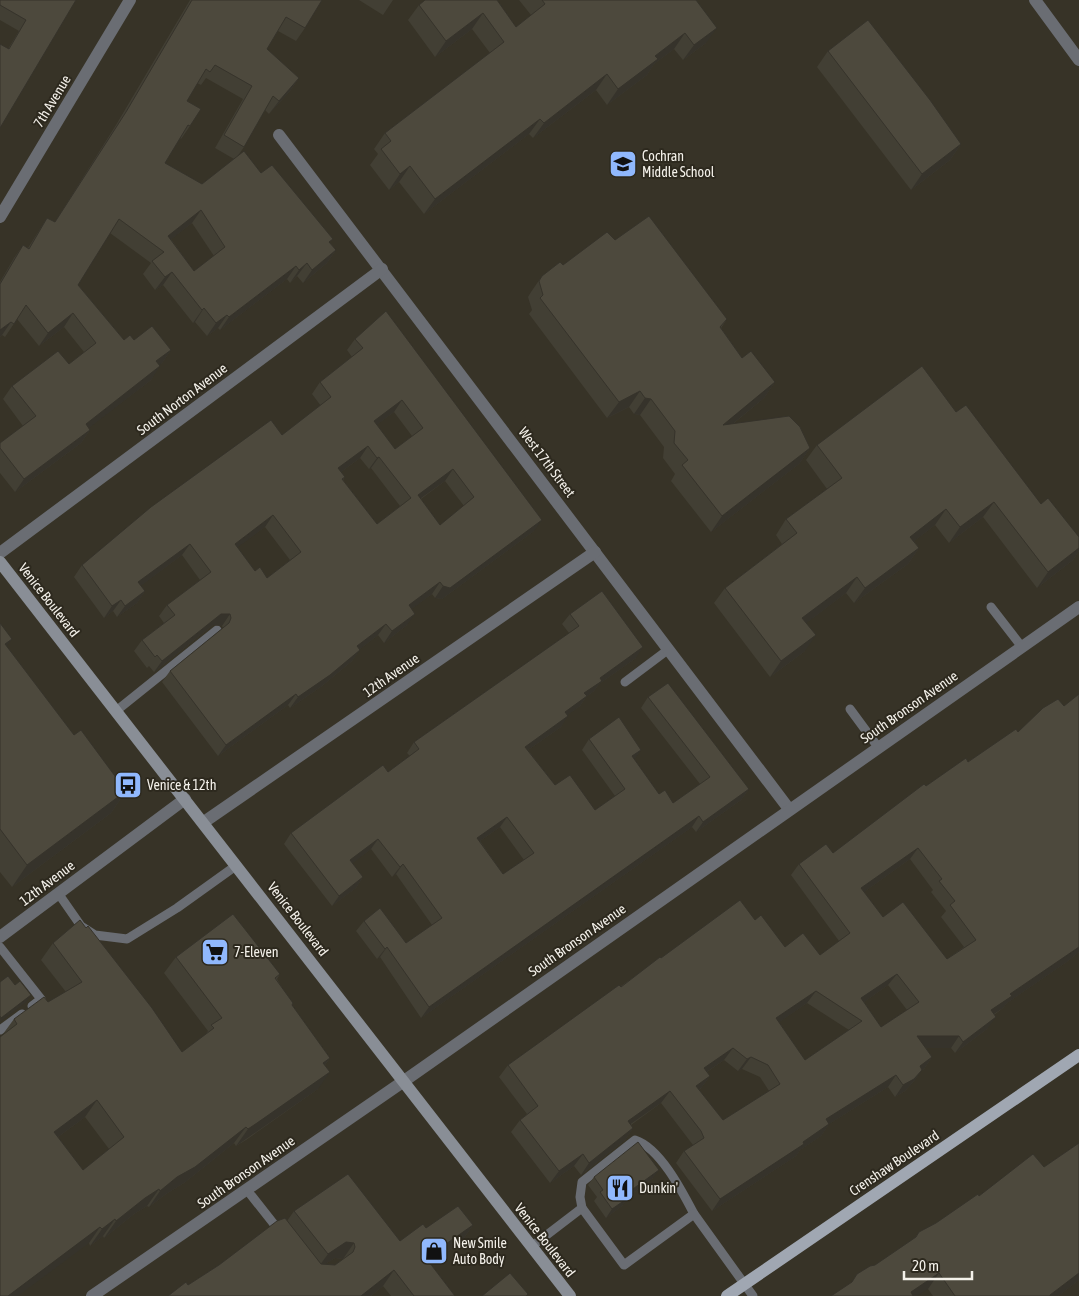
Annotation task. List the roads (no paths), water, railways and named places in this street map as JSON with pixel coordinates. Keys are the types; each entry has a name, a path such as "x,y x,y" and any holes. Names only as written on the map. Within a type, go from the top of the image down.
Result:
{"main road":[{"name":"Venice Boulevard","path":"0,562 184,799 237,864 570,1296"},
{"name":"Crenshaw Boulevard","path":"727,1296 1079,1055"}],"street":[{"name":"7th Avenue","path":"0,217 130,0"},
{"path":"1034,0 1079,60"},
{"name":"West 17th Street","path":"279,135 790,809"},
{"name":"South Norton Avenue","path":"0,553 382,269"},
{"name":"12th Avenue","path":"204,822 595,552"},
{"name":"South Bronson Avenue","path":"92,1296 404,1081 1079,607"},
{"name":"12th Avenue","path":"0,937 184,799"}],"lane":[{"path":"991,607 1022,646"},
{"path":"116,711 217,630"},
{"path":"625,682 669,649"},
{"path":"850,709 878,747"},
{"path":"58,893 81,926 95,935 127,939 177,908 237,864"},
{"path":"0,947 41,999 0,1030"},
{"path":"694,1214 624,1265 582,1208 580,1196 582,1182 635,1140 650,1147 681,1190 694,1214 753,1296"},
{"path":"247,1190 285,1239"},
{"path":"531,1247 582,1208"}],"place":[{"name":"Cochran Middle School","path":"623,164"},
{"name":"Venice & 12th","path":"128,785"},
{"name":"7-Eleven","path":"215,952"},
{"name":"Dunkin'","path":"620,1188"},
{"name":"New Smile Auto Body","path":"434,1251"}]}
